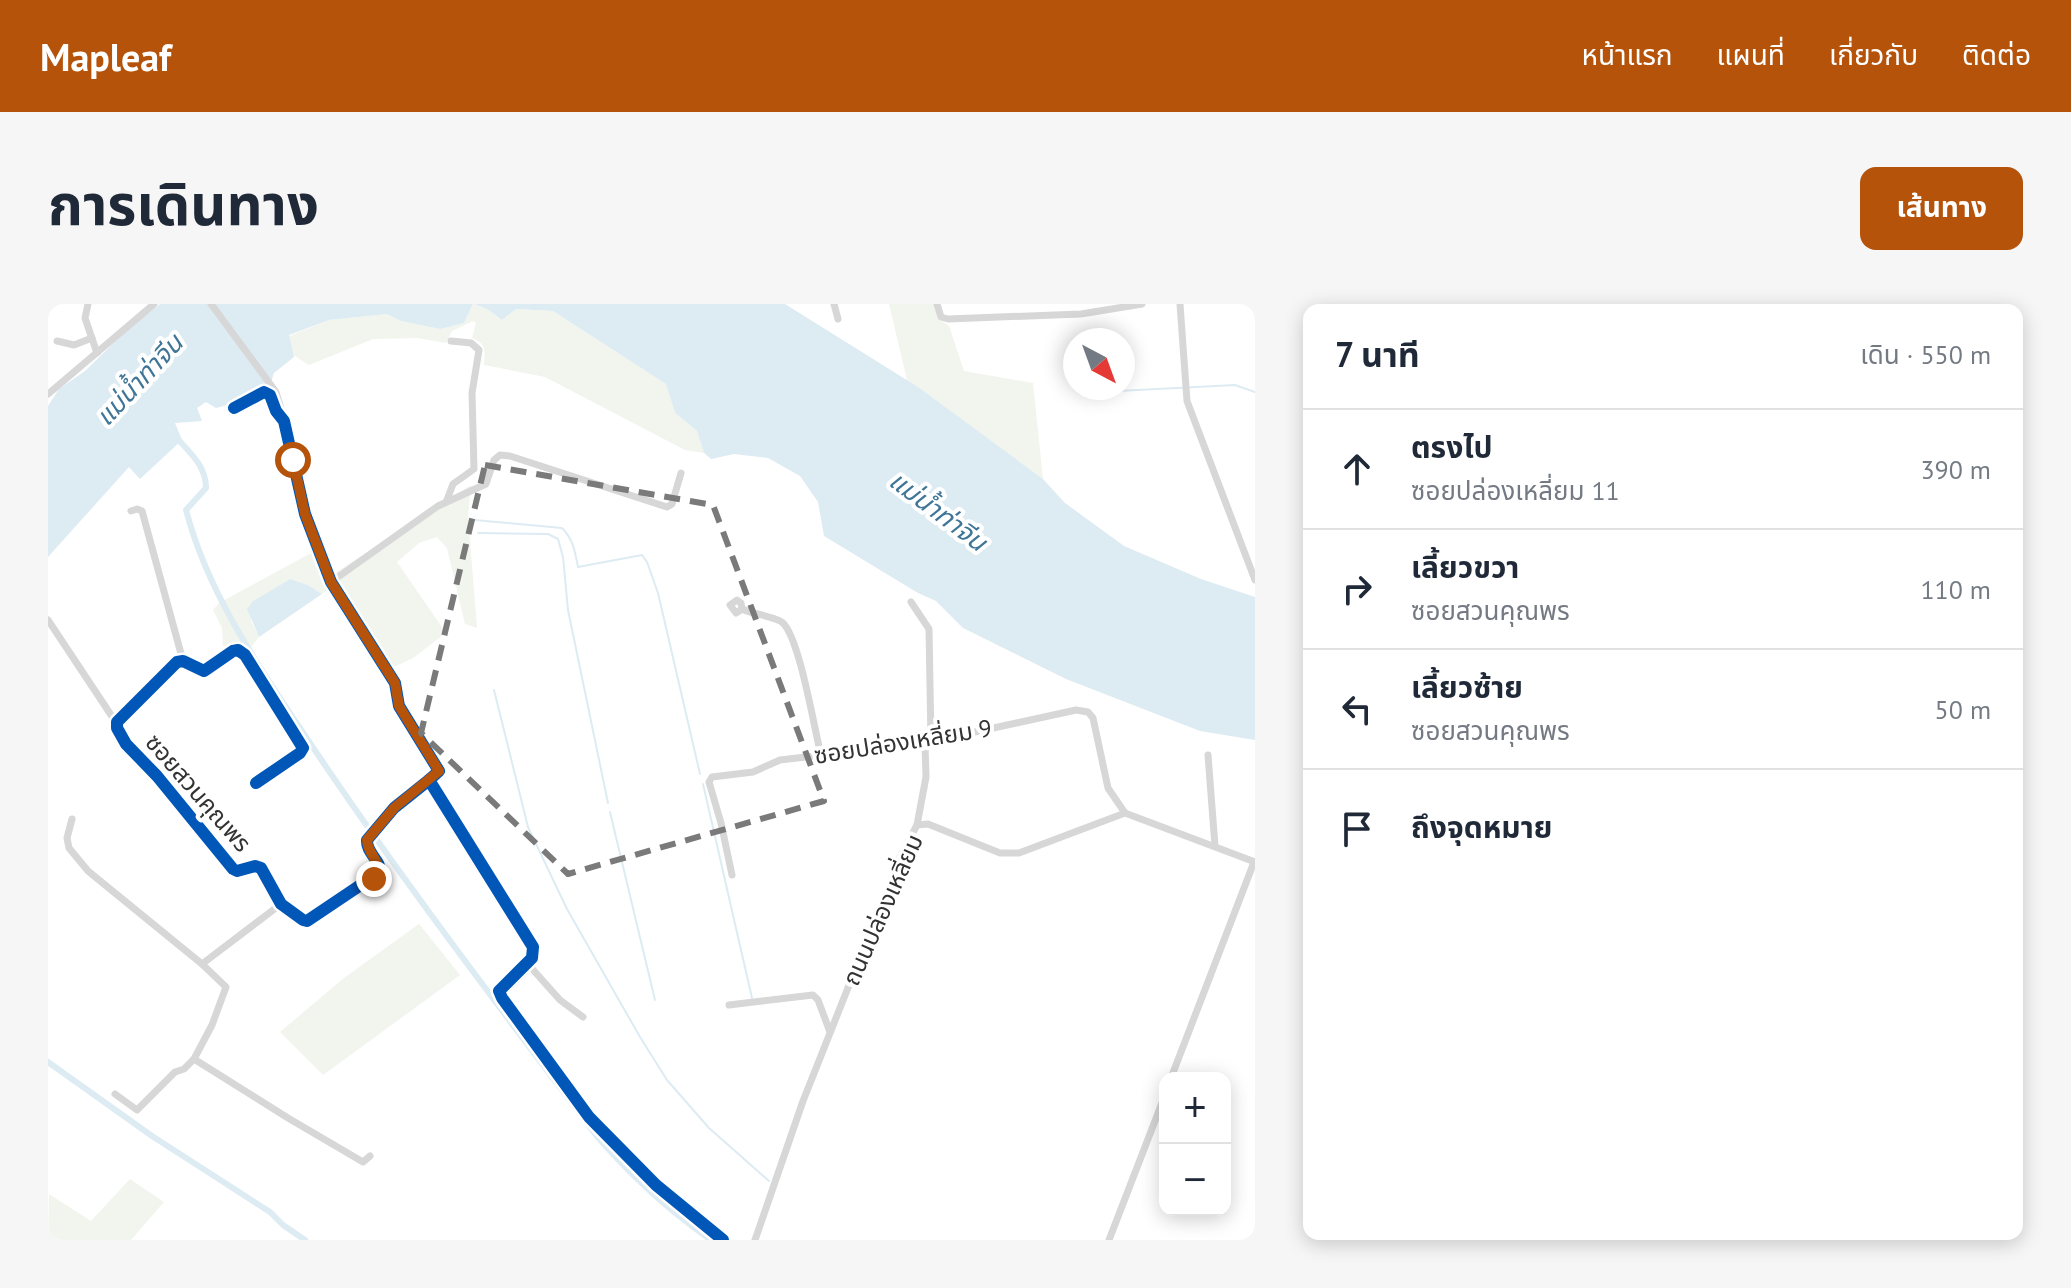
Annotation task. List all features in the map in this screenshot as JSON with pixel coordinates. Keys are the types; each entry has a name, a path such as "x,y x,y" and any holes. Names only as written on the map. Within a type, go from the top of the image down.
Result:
{"street":[{"path":"88,304 85,318 97,353"},
{"path":"48,394 154,304"},
{"path":"202,964 281,904 295,917 307,921 374,879 380,867 368,850 367,840 394,808 439,771 399,706 395,683 331,582 305,514 276,392 211,304"},
{"path":"834,304 838,319"},
{"path":"937,304 941,317 948,319 1081,314 1142,304"},
{"path":"1180,304 1187,401 1255,580"},
{"path":"57,341 74,345 92,338"},
{"path":"447,500 453,484 474,469 472,393 479,350 471,343 451,341"},
{"path":"234,408 266,392 284,421"},
{"path":"331,582 447,500 486,484 495,459 504,455 667,507 672,504 681,473"},
{"path":"131,511 142,511 183,661"},
{"path":"911,602 929,629 926,777 917,825"},
{"path":"742,609 779,620 787,630 795,647 821,755"},
{"path":"48,620 117,724"},
{"name":"ซอยสวนคุณพร","path":"256,783 303,748 245,655 238,650 204,671 183,661 177,662 117,724 126,744 150,768 233,869 261,868 281,904"},
{"name":"ซอยปล่องเหลี่ยม 9","path":"732,875 710,779 713,776 753,772 780,760 928,742 1084,710 1093,718 1108,788 1125,813"},
{"path":"1208,755 1215,846"},
{"path":"429,780 533,947 534,953 527,963 499,991 511,1012 589,1117 656,1185 723,1240"},
{"path":"1125,813 1255,862 1173,1072"},
{"name":"ถนนปล่องเหลี่ยม","path":"755,1240 803,1101 900,857 917,825 928,824 1000,853 1019,853 1125,813"},
{"path":"72,819 67,838 73,854 111,891 202,964 224,984 226,992 194,1059 184,1069 175,1072 137,1110 115,1094"},
{"path":"527,963 560,1000 583,1017"},
{"path":"729,1005 813,995 818,1000 830,1032"},
{"path":"194,1059 363,1162 370,1156"},
{"path":"1109,1240 1159,1111"}],"highlighted area":[{"path":"485,465 713,505 824,801 568,874 421,733"}],"shaded area":[{"path":"473,304 502,320 516,309 553,311 666,384 675,413 697,431 704,453 685,450 545,377 484,365 484,348 472,338 476,323 473,321 452,331 446,343 418,338 373,339 309,365 293,355 289,336 329,320 387,314 401,321 440,329 464,323"},
{"path":"889,304 935,304 939,319 949,326 964,371 1033,383 1043,479 907,380"},
{"path":"471,485 468,516 477,628 465,624 447,548 437,537 419,543 397,562 446,633 413,658 392,668 332,575"},
{"path":"313,552 329,589 322,594 290,579 253,601 251,621 259,637 251,647 223,646 222,628 213,610 219,603"},
{"path":"419,924 460,975 323,1075 280,1032 344,978"},
{"path":"130,1179 164,1202 131,1240 48,1240 49,1194 91,1221"}],"water":[{"name":"แม่น้ำท่าจีน","path":"160,304 473,304 464,323 440,329 401,321 387,314 329,320 289,335 294,357 274,373 270,385 216,408 206,402 197,408 202,421 175,423 182,440 140,479 129,467 48,557 48,406 59,389 85,371 128,329"},
{"name":"แม่น้ำท่าจีน","path":"474,304 785,304 918,387 1043,479 1065,503 1124,546 1201,579 1255,597 1255,740 1200,731 1066,679 963,628 936,601 824,536 818,502 800,476 768,458 734,454 711,459 704,453 697,431 675,413 666,384 553,311 516,309 502,320"},
{"path":"290,579 322,594 259,637 247,609 253,601"}],"waterway":[{"path":"1135,390 1235,385 1255,392"},
{"path":"175,436 196,459 205,480 206,488 186,510 196,542 223,605 276,692 417,896 596,1135 650,1191 711,1240"},
{"path":"475,520 562,528 571,541 578,567 642,555 658,593 700,774"},
{"path":"478,533 548,534 558,539 563,557 568,610 608,803"},
{"path":"494,690 528,827 567,909 667,1080 709,1128 769,1181"},
{"path":"703,784 752,998"},
{"path":"610,812 655,1000"},
{"path":"48,1062 152,1136 270,1212 305,1240"}],"cycle path":[{"path":"234,408 264,392 270,395 284,421 305,514 331,582 395,683 399,706 439,771 429,780 533,947 532,958 499,991 502,998 589,1117 656,1185 723,1240"},
{"path":"256,783 303,748 245,655 238,650 204,671 183,661 177,662 117,722 126,744 157,776 233,869 261,868 281,904 307,921 380,872 367,840 394,808 429,780"}],"route":[{"path":"293,460 305,514 331,582 395,683 399,706 439,771 394,808 367,840 368,850 380,867 374,879"}]}
